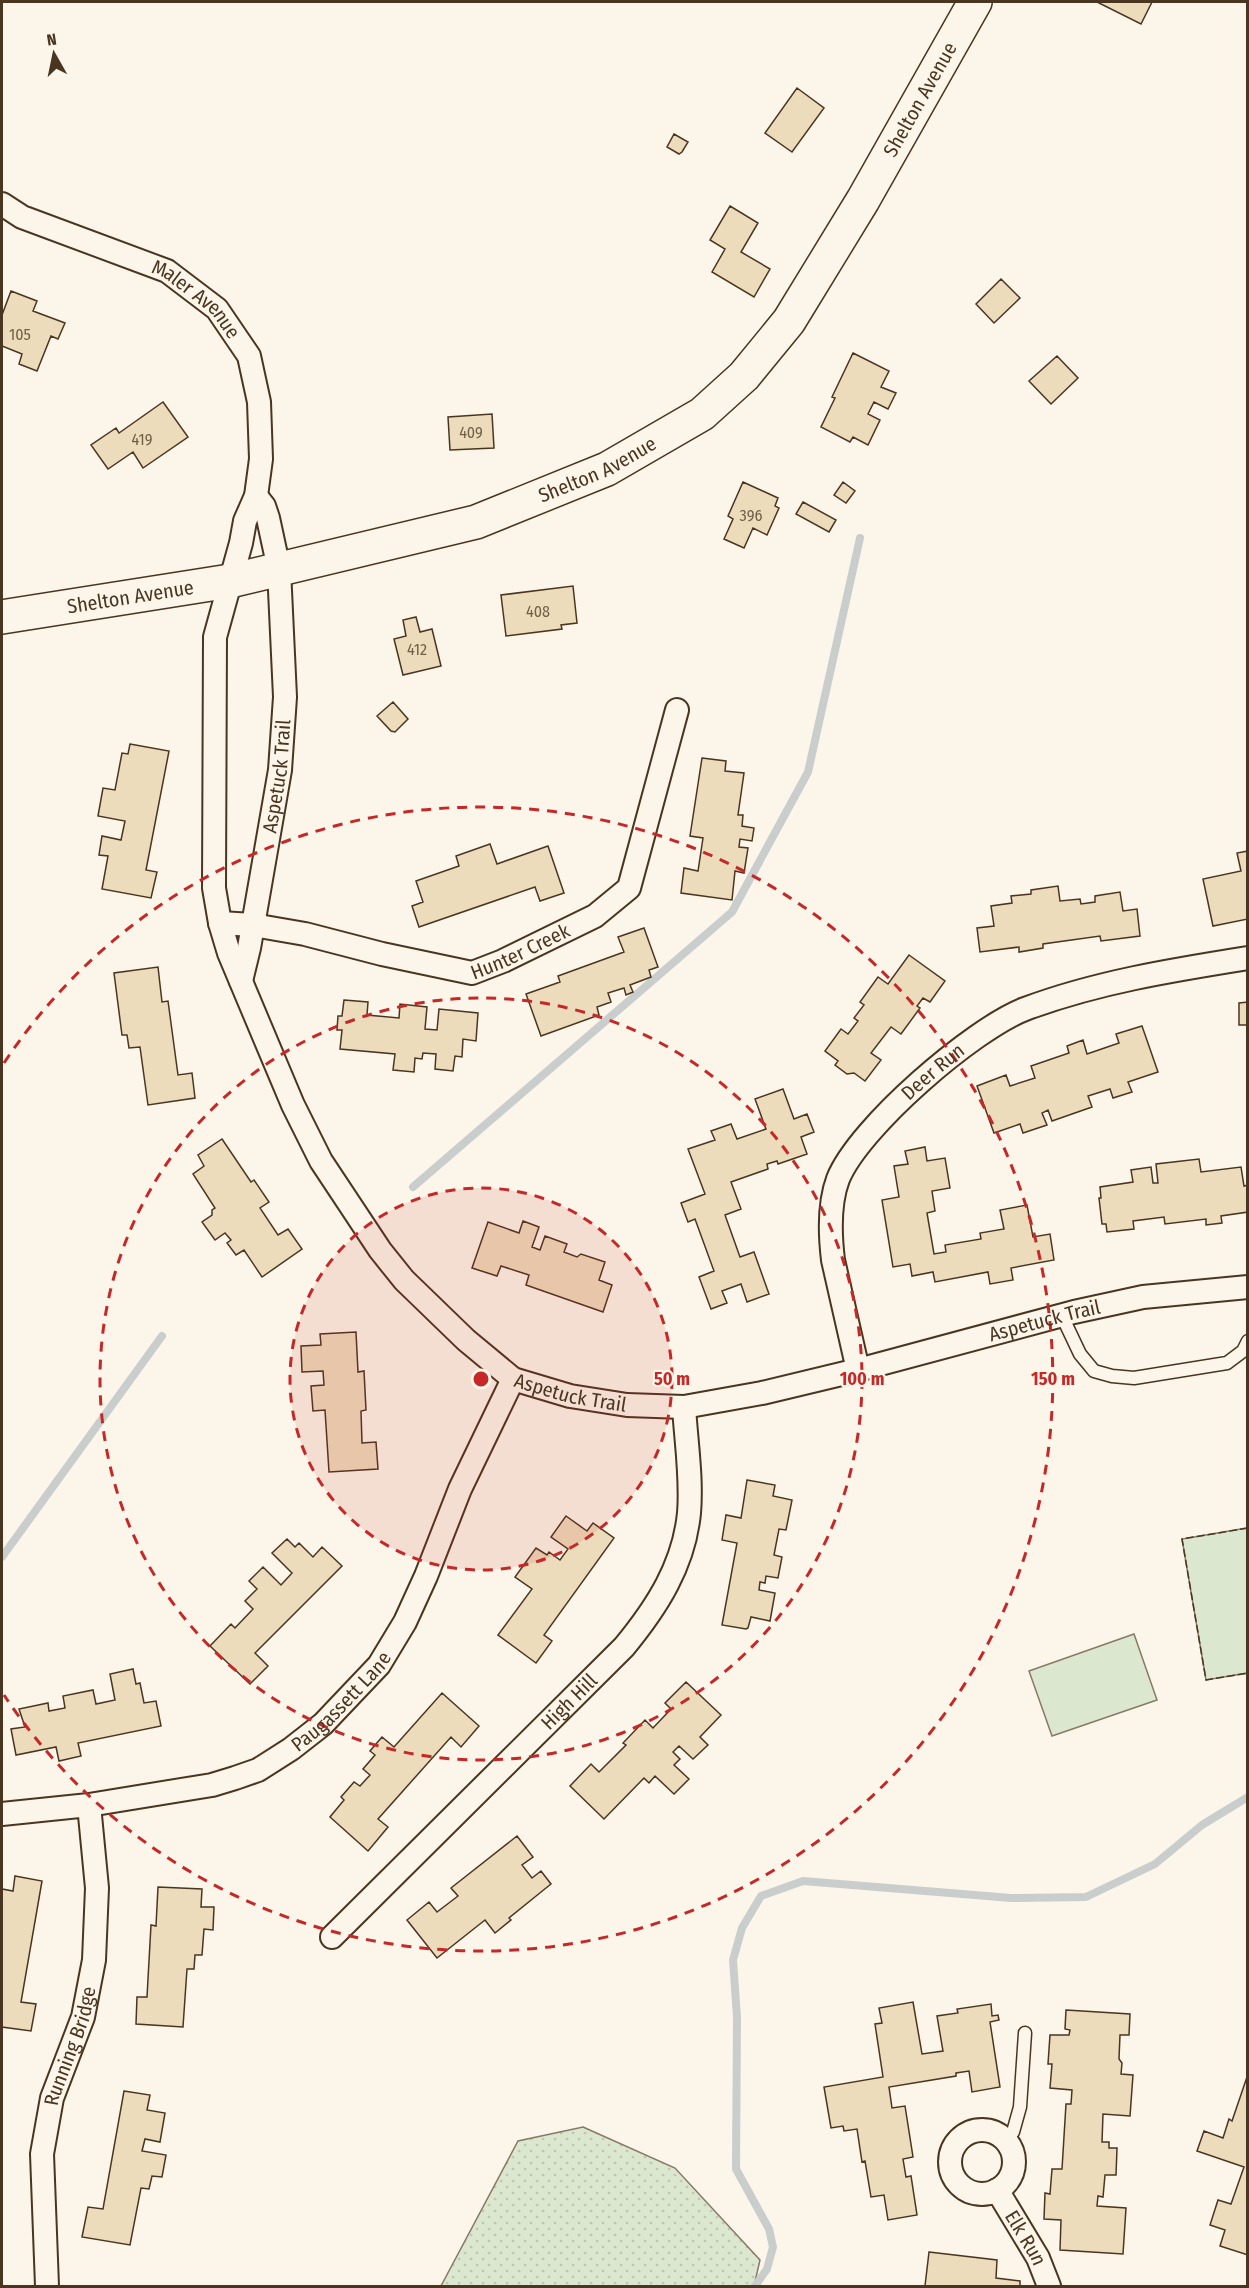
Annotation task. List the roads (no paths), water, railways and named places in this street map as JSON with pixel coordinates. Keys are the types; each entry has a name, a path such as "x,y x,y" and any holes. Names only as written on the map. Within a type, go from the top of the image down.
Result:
{"main road":[{"name":"Shelton Avenue","path":"2,617 230,581 476,522 608,470 702,414 744,376 789,321 862,200 975,2"}],"street":[{"name":"Maler Avenue","path":"2,204 22,217 168,271 218,309 249,356 259,402 261,459 256,496 245,521 230,581"},
{"path":"256,496 264,506 268,518 279,569"},
{"name":"Aspetuck Trail","path":"241,981 253,925 283,746 284,651 279,569"},
{"name":"Aspetuck Trail","path":"230,581 215,638 214,888 220,923 229,953 293,1105 321,1161 380,1251 427,1303 513,1379 570,1396 627,1406 684,1407 762,1393 858,1370 1143,1297 1248,1287"},
{"name":"Hunter Creek","path":"220,923 253,925 305,934 382,954 472,973 503,961 595,915 629,888 676,710"},
{"name":"Deer Run","path":"858,1370 833,1260 831,1242 834,1201 837,1181 848,1160 881,1120 932,1072 983,1033 1023,1010 1143,975 1248,958"},
{"name":"Paugassett Lane","path":"2,1814 89,1805 212,1785 266,1765 323,1724 379,1665 405,1622 426,1576 460,1489 513,1379"},
{"name":"High Hill","path":"332,1937 624,1647 649,1617 678,1562 686,1536 690,1510 684,1407"},
{"name":"Running Bridge","path":"47,2286 42,2154 52,2098 83,2017 94,1960 98,1888 89,1805"},
{"name":"Elk Run","path":"993,2131 1004,2138 1012,2151 1014,2166 1008,2180 997,2190 983,2194 963,2188 954,2178 950,2157 955,2144 965,2134 972,2132 993,2131"},
{"name":"Elk Run","path":"997,2190 1038,2258 1049,2286"}],"lane":[{"path":"1062,1316 1080,1354 1094,1371 1112,1376 1134,1378 1227,1363 1243,1351 1248,1341"},
{"path":"1004,2138 1013,2132 1020,2107 1024,2033"}],"waterway":[{"path":"413,1187 732,912 808,772 860,538"},
{"path":"2,1557 162,1336"},
{"path":"755,2286 767,2269 773,2247 769,2229 736,2169 737,2017 733,1960 742,1928 761,1896 803,1881 1011,1898 1086,1897 1155,1864 1202,1825 1248,1797"}]}
